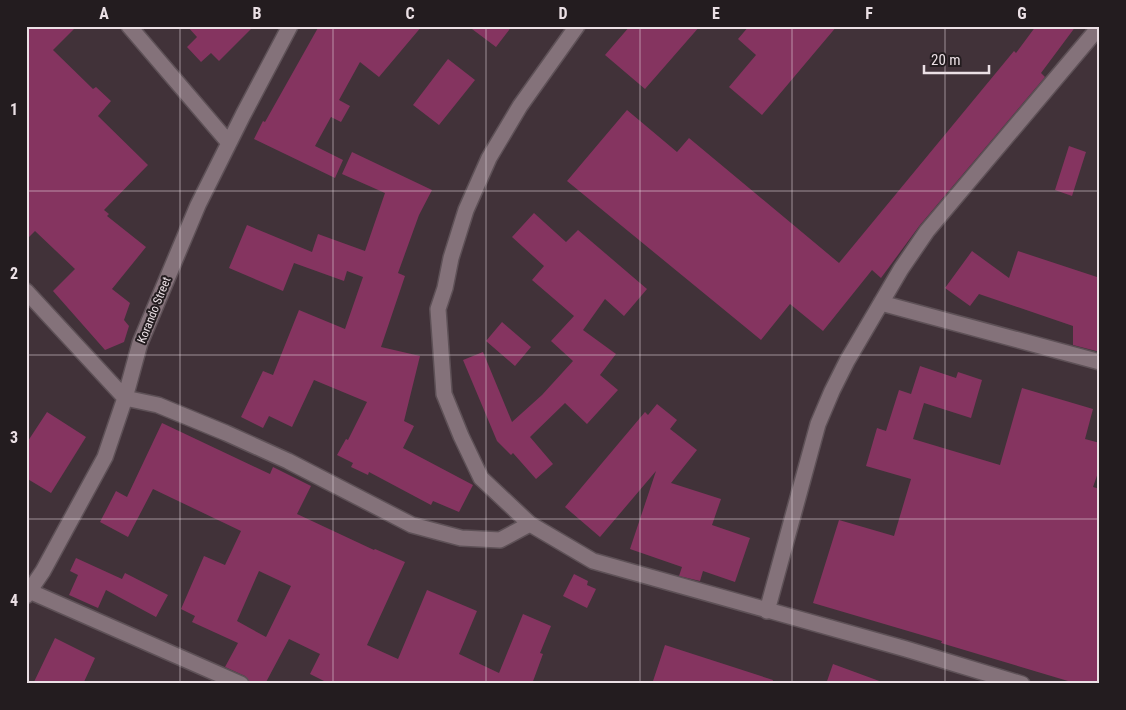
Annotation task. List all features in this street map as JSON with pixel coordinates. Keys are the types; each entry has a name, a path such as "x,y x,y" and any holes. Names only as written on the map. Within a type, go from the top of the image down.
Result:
{"street":[{"path":"129,26 228,143"},
{"name":"Korando Street","path":"28,593 43,571 105,458 125,398 140,343 198,205 228,143 290,26"},
{"path":"577,26 520,106 490,158 466,210 450,258 445,288 438,309 444,394 460,436 481,478 530,524 593,561 906,649 1022,684"},
{"path":"767,611 818,424 847,361 900,269 927,231 1100,26"},
{"path":"26,291 125,398 158,405 226,433 288,461 412,525 462,538 500,540 530,524"},
{"path":"881,303 1100,362"},
{"path":"28,593 241,684"}],"building":[{"path":"26,26 77,26 53,50 93,89 96,87 111,101 98,116 148,165 104,210 109,214 107,216 146,247 112,289 130,303 124,320 129,326 124,342 105,350 53,291 75,269 35,231 26,240"},
{"path":"187,26 254,26 219,61 211,53 201,62 187,47 197,37"},
{"path":"319,26 422,26 379,77 360,62 339,100 350,106 341,122 331,117 315,146 343,160 335,178 254,139"},
{"path":"468,26 512,26 496,47"},
{"path":"630,26 700,26 645,89 605,55"},
{"path":"749,26 837,26 762,115 729,87 756,55 738,39"},
{"path":"1036,26 1076,26 1041,73 1045,77 920,225 881,278 872,270 823,331 790,304 761,340 567,181 627,110 677,152 689,138 839,263 1014,51 1016,53"},
{"path":"448,59 475,80 439,125 413,105"},
{"path":"1069,146 1086,152 1072,196 1055,190"},
{"path":"352,152 432,190 419,215 398,273 405,276 381,347 420,356 404,421 414,426 403,448 473,485 459,512 433,501 431,505 369,472 368,475 351,467 353,463 337,455 346,439 348,440 367,402 314,380 292,427 269,416 263,428 241,417 263,371 273,375 299,310 345,329 363,277 347,271 344,281 294,263 283,291 229,268 247,225 312,252 318,234 365,251 385,193 342,174"},
{"path":"534,213 566,242 578,230 647,289 624,316 605,299 583,330 616,354 600,375 618,390 587,424 565,403 530,437 553,464 536,479 513,453 511,455 497,441 463,360 483,352 512,422 542,395 573,361 551,341 574,316 532,280 544,266 512,237"},
{"path":"972,251 1009,278 1018,251 1100,278 1100,352 1073,345 1073,326 979,294 970,306 945,288"},
{"path":"502,322 531,347 515,366 486,341"},
{"path":"920,366 956,378 958,372 982,380 971,418 924,403 913,439 1000,465 1022,388 1093,409 1085,439 1100,443 1100,467 1093,487 1100,489 1100,684 1078,684 813,603 839,520 894,536 911,479 866,466 877,428 886,431 899,390 911,394"},
{"path":"657,404 677,420 670,429 697,450 671,483 721,499 712,525 750,538 735,582 703,571 700,581 679,576 682,567 630,549 656,471 600,537 565,507 645,412 648,415"},
{"path":"47,412 86,437 51,493 26,478 26,444"},
{"path":"162,423 270,474 273,467 311,486 297,514 374,550 405,562 367,645 398,659 427,590 477,611 459,654 499,673 523,614 551,626 540,653 543,654 532,684 330,684 310,674 320,654 289,639 265,684 251,684 245,676 225,667 238,643 192,622 195,616 181,609 204,556 225,565 241,531 153,489 128,537 100,522 116,491 127,497","holes":["259,571 291,586 266,637 237,621"]},
{"path":"76,558 122,579 125,573 168,595 156,617 106,590 98,608 69,595 78,575 70,571"},
{"path":"574,574 588,581 587,585 596,589 587,608 563,596"},
{"path":"55,638 95,658 83,684 33,684"},
{"path":"665,645 773,680 772,684 652,684"},
{"path":"833,664 882,682 881,684 826,684"}]}
